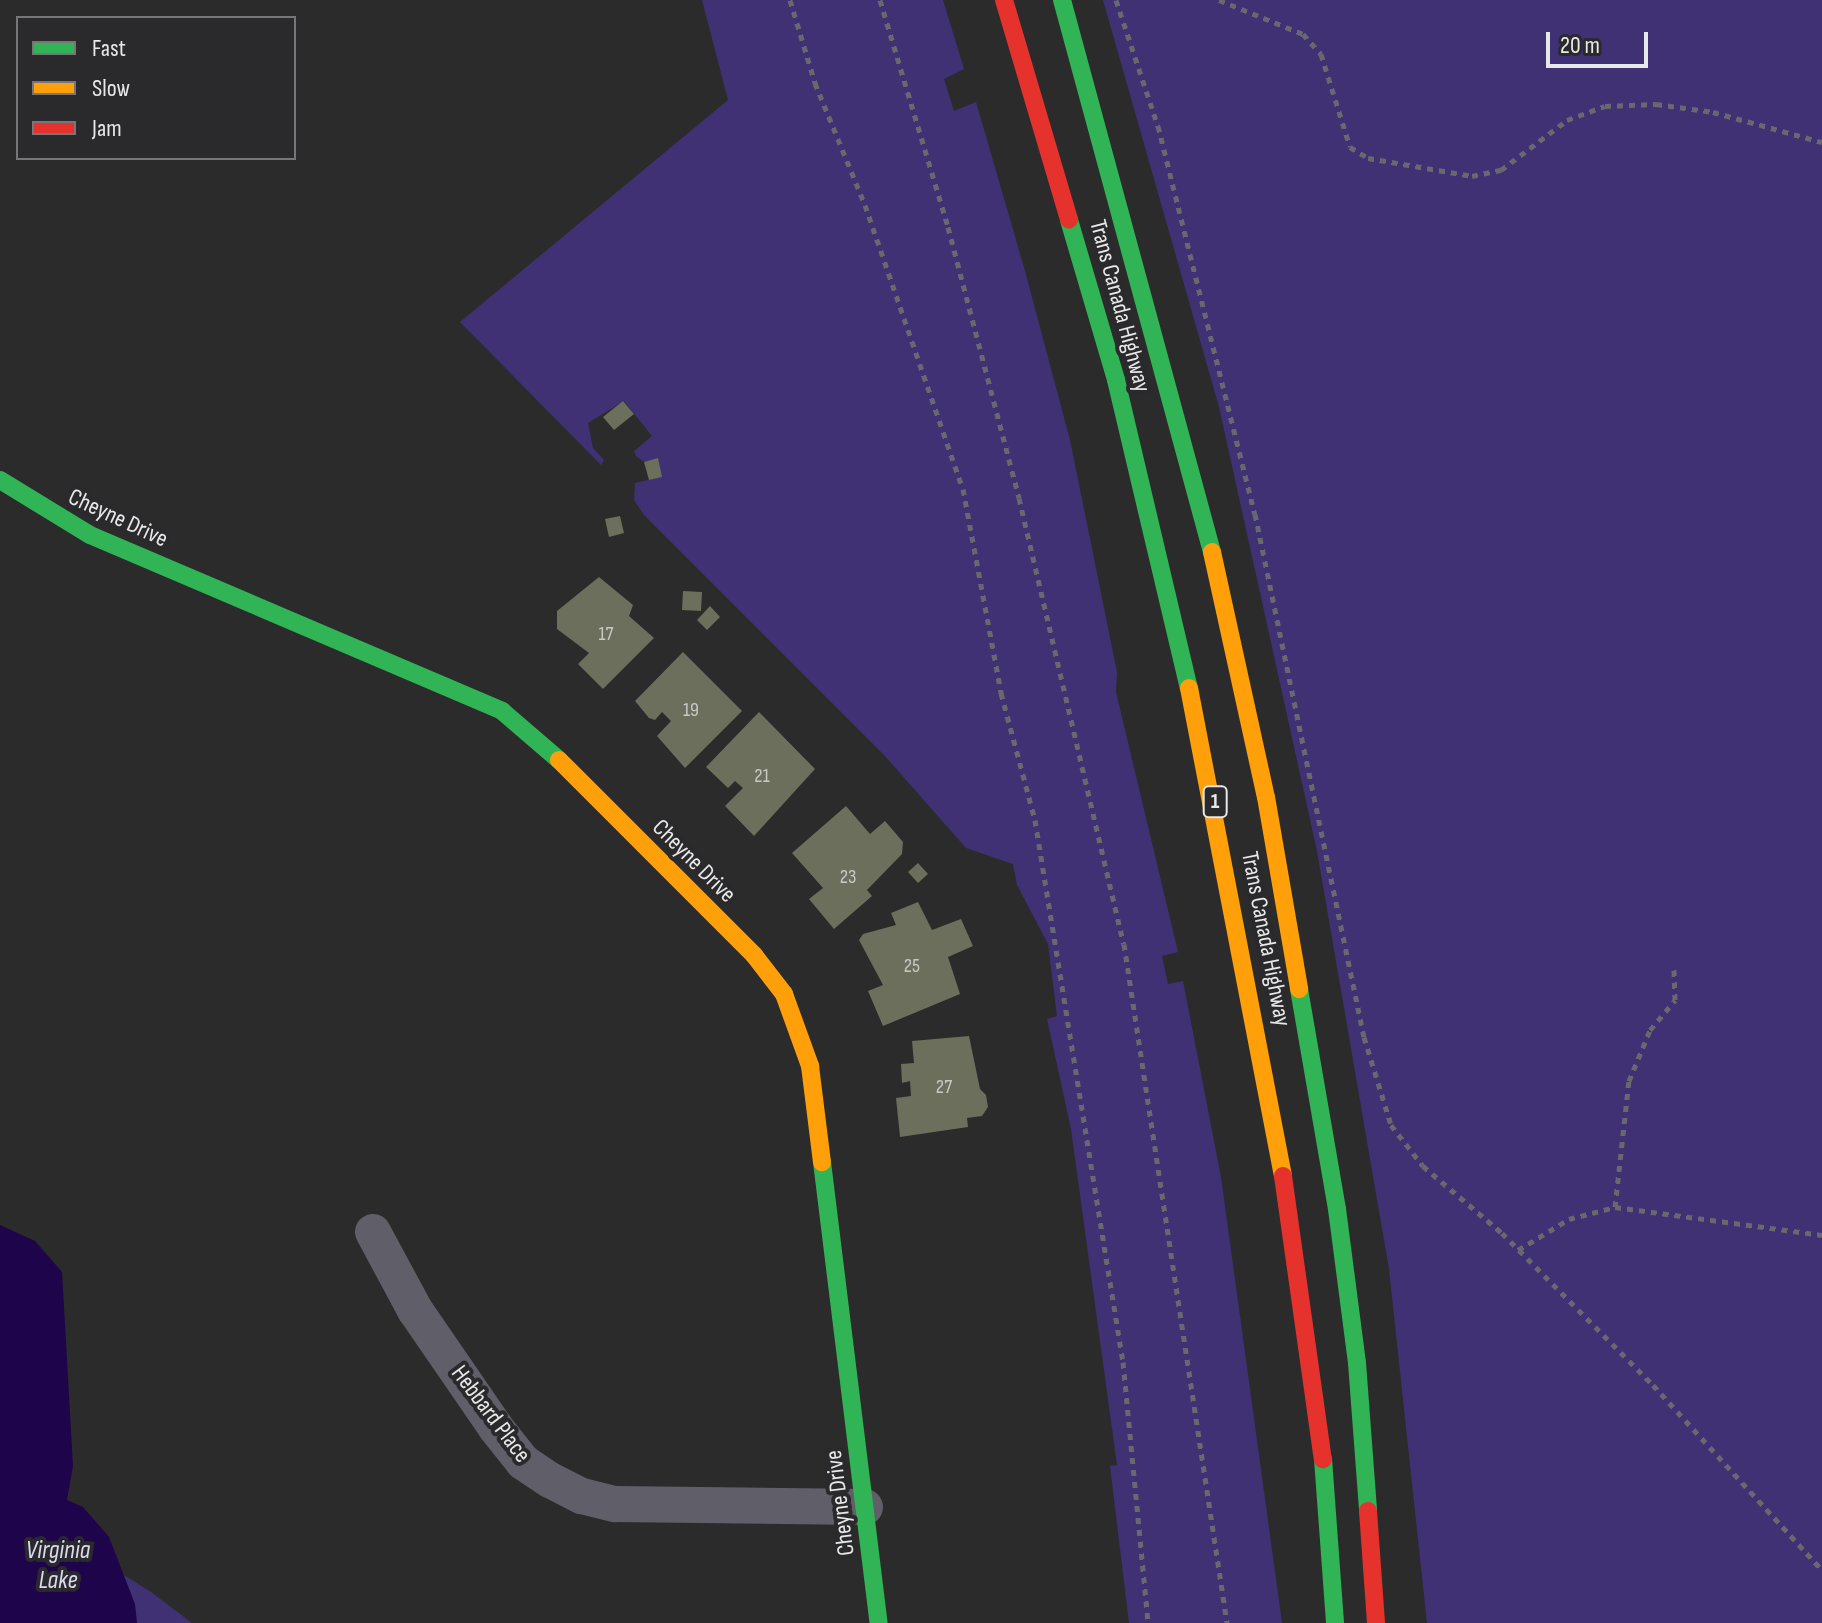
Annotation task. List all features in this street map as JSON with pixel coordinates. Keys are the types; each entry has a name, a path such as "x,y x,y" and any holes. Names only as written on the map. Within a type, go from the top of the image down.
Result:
{"main road":[{"name":"Trans Canada Highway","path":"1004,0 1116,380 1209,771 1290,1216 1329,1502 1335,1623"},
{"name":"Trans Canada Highway","path":"1062,0 1197,491 1266,797 1337,1209 1357,1363 1376,1623"},
{"name":"Cheyne Drive","path":"0,480 90,535 502,711 546,747 754,955 784,994 810,1066 879,1623"}],"street":[{"name":"Hebbard Place","path":"373,1232 415,1310 496,1428 523,1462 550,1480 582,1496 615,1504 865,1507"}],"path":[{"path":"790,0 815,83 865,205 963,489 1001,693 1035,820 1123,1362 1148,1623"},
{"path":"880,0 948,227 1019,498 1124,944 1227,1623"},
{"path":"1116,0 1158,126 1255,514 1373,1078 1391,1125 1423,1166 1518,1250 1653,1385 1822,1570"},
{"path":"1219,0 1303,34 1327,67 1350,147 1368,158 1472,176 1501,170 1567,120 1605,106 1656,104 1713,112 1822,142"},
{"path":"1615,1207 1629,1081 1650,1030 1675,1000 1674,965"},
{"path":"1518,1250 1569,1219 1615,1207 1822,1235"}],"shaded area":[{"path":"702,0 943,0 964,69 944,79 954,111 976,102 1025,271 1070,440 1117,672 1116,692 1178,952 1162,956 1168,984 1183,981 1221,1177 1282,1623 1129,1623 1110,1466 1117,1465 1071,1129 1047,1019 1057,1016 1048,944 1017,885 1013,864 966,848 885,756 644,515 634,500 635,483 661,477 658,459 644,462 636,456 634,451 652,436 624,401 588,423 593,448 604,460 601,465 460,322 728,100"},
{"path":"1103,0 1822,0 1822,1623 1427,1623 1389,1269 1317,851 1219,407"},
{"path":"124,1575 151,1592 192,1623 137,1623"}],"water":[{"name":"Virginia Lake","path":"0,1225 35,1241 62,1272 73,1466 67,1500 83,1507 109,1537 135,1604 137,1623 0,1623"}],"building":[{"path":"623,401 634,414 614,430 603,417"},
{"path":"658,458 662,477 649,480 644,462"},
{"path":"620,516 624,533 609,537 605,519"},
{"path":"599,577 633,605 629,616 654,638 603,689 578,664 589,653 557,629 557,611"},
{"path":"683,591 702,592 701,611 682,610"},
{"path":"710,606 720,617 707,630 697,620"},
{"path":"683,652 742,711 685,768 657,736 671,721 662,712 655,720 649,718 635,701"},
{"path":"759,712 815,769 754,836 725,806 743,788 735,781 728,788 706,767"},
{"path":"846,806 870,834 885,821 903,842 902,854 867,890 872,896 834,929 809,899 823,888 792,853"},
{"path":"918,863 928,874 918,883 908,872"},
{"path":"918,902 932,930 961,919 973,946 948,957 960,994 883,1026 868,991 883,985 859,940 863,934 896,925 891,913"},
{"path":"969,1036 980,1089 986,1095 988,1107 982,1116 967,1118 968,1127 900,1137 896,1098 911,1096 910,1081 902,1083 901,1064 914,1063 912,1041"}],"traffic: fast":[{"path":"1062,0 1212,552"},
{"path":"1069,220 1116,380 1189,688"},
{"path":"0,480 90,535 502,711 559,760"},
{"path":"1299,989 1337,1209 1357,1363 1368,1511"},
{"path":"822,1162 879,1623"},
{"path":"1323,1459 1335,1623"}],"traffic: slow":[{"path":"1212,552 1266,797 1299,989"},
{"path":"1189,688 1283,1176"},
{"path":"559,760 754,955 784,994 810,1066 822,1162"}],"traffic: jam":[{"path":"1004,0 1069,220"},
{"path":"1283,1176 1323,1459"},
{"path":"1368,1511 1376,1623"}]}
